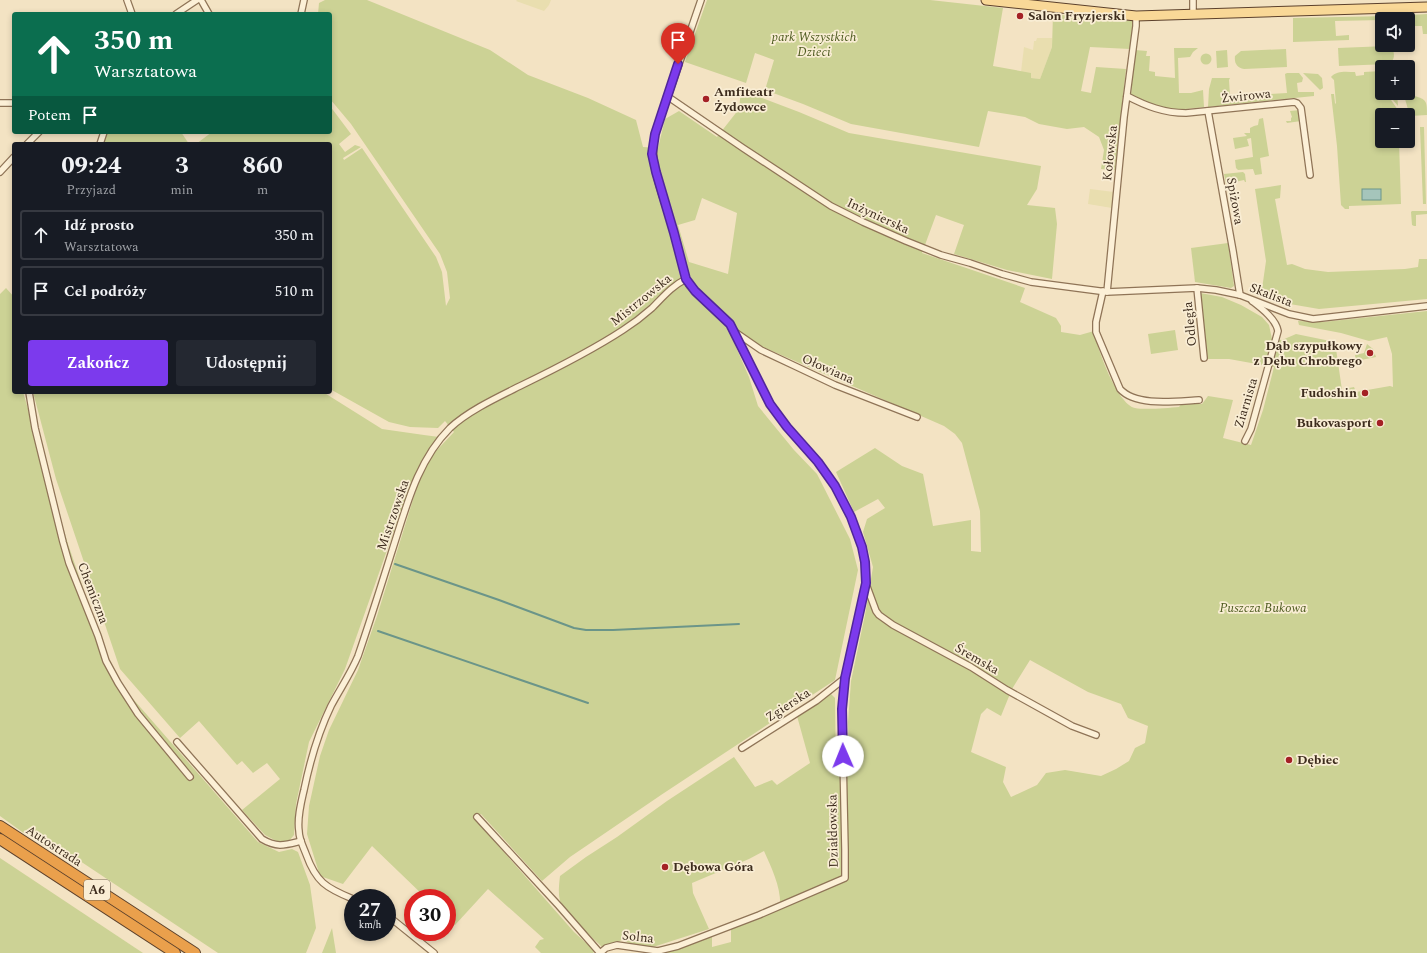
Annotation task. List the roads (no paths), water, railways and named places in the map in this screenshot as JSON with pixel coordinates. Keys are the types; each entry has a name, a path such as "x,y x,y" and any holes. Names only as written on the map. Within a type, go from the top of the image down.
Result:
{"highway":[{"name":"Autostrada","path":"0,826 195,953"},
{"name":"Autostrada","path":"0,839 175,953"}],"main road":[{"path":"986,0 1136,16 1405,5 1427,7"}],"street":[{"path":"128,0 131,12"},
{"path":"179,12 197,0"},
{"path":"202,0 208,12"},
{"path":"301,12 304,0"},
{"path":"701,0 667,96 655,134 652,154 686,279 695,291 725,318 735,332"},
{"path":"1193,0 1193,14"},
{"name":"Kołowska","path":"1136,16 1105,291 1096,322 1096,332 1118,385 1128,396 1141,400 1199,400"},
{"name":"Inżynierska","path":"667,96 831,206 882,231 941,255 1002,274 1032,282 1105,291"},
{"name":"Żwirowa","path":"1127,96 1158,110 1174,113 1208,111 1287,102 1297,103 1301,108 1310,175"},
{"path":"0,103 12,103"},
{"name":"Spiżowa","path":"1208,111 1240,295"},
{"path":"29,142 37,134"},
{"path":"0,172 12,159"},
{"name":"Mistrzowska","path":"344,895 331,889 318,879 311,867 301,841 298,826 301,806 315,743 330,709 357,658 409,499 420,471 435,446 450,428 479,408 618,333 645,314 674,286 686,279"},
{"name":"Skalista","path":"1105,291 1116,292 1197,288 1240,295 1289,314 1313,319 1427,306"},
{"name":"Odległa","path":"1197,288 1204,358"},
{"name":"Ziarnista","path":"1240,295 1252,302 1265,313 1277,326 1278,331 1251,429 1245,441"},
{"name":"Ołowiana","path":"735,332 761,350 835,385 917,417"},
{"name":"Działdowska","path":"735,332 770,404 787,427 818,462 835,486 857,533 865,562 866,583 845,678 842,709 845,878"},
{"name":"Chemiczna","path":"29,394 35,428 62,542 106,660 121,688 138,714 190,777"},
{"name":"Śremska","path":"866,583 879,615 893,625 971,666 1008,690 1072,726 1096,735"},
{"name":"Zgierska","path":"742,748 816,701 845,678"},
{"path":"177,742 262,839 277,845 301,841"},
{"name":"Solna","path":"477,817 600,953 606,948 617,945 658,950 678,946 759,915 845,878"},
{"path":"396,922 434,953"}],"water":[{"path":"1362,189 1381,189 1381,200 1362,200"}],"waterway":[{"path":"395,564 574,628 586,630 613,630 739,624"},
{"path":"378,631 588,703"}],"place":[{"name":"Salon Fryzjerski","path":"1020,16"},
{"name":"Amfiteatr Żydowce","path":"706,99"},
{"name":"Dąb szypułkowy z Dębu Chrobrego","path":"1370,353"},
{"name":"Fudoshin","path":"1365,393"},
{"name":"Bukovasport","path":"1380,423"},
{"name":"Dębiec","path":"1289,760"},
{"name":"Dębowa Góra","path":"665,867"}],"park label":[{"name":"park Wszystkich Dzieci","path":"814,44"},
{"name":"Puszcza Bukowa","path":"1263,608"}]}
